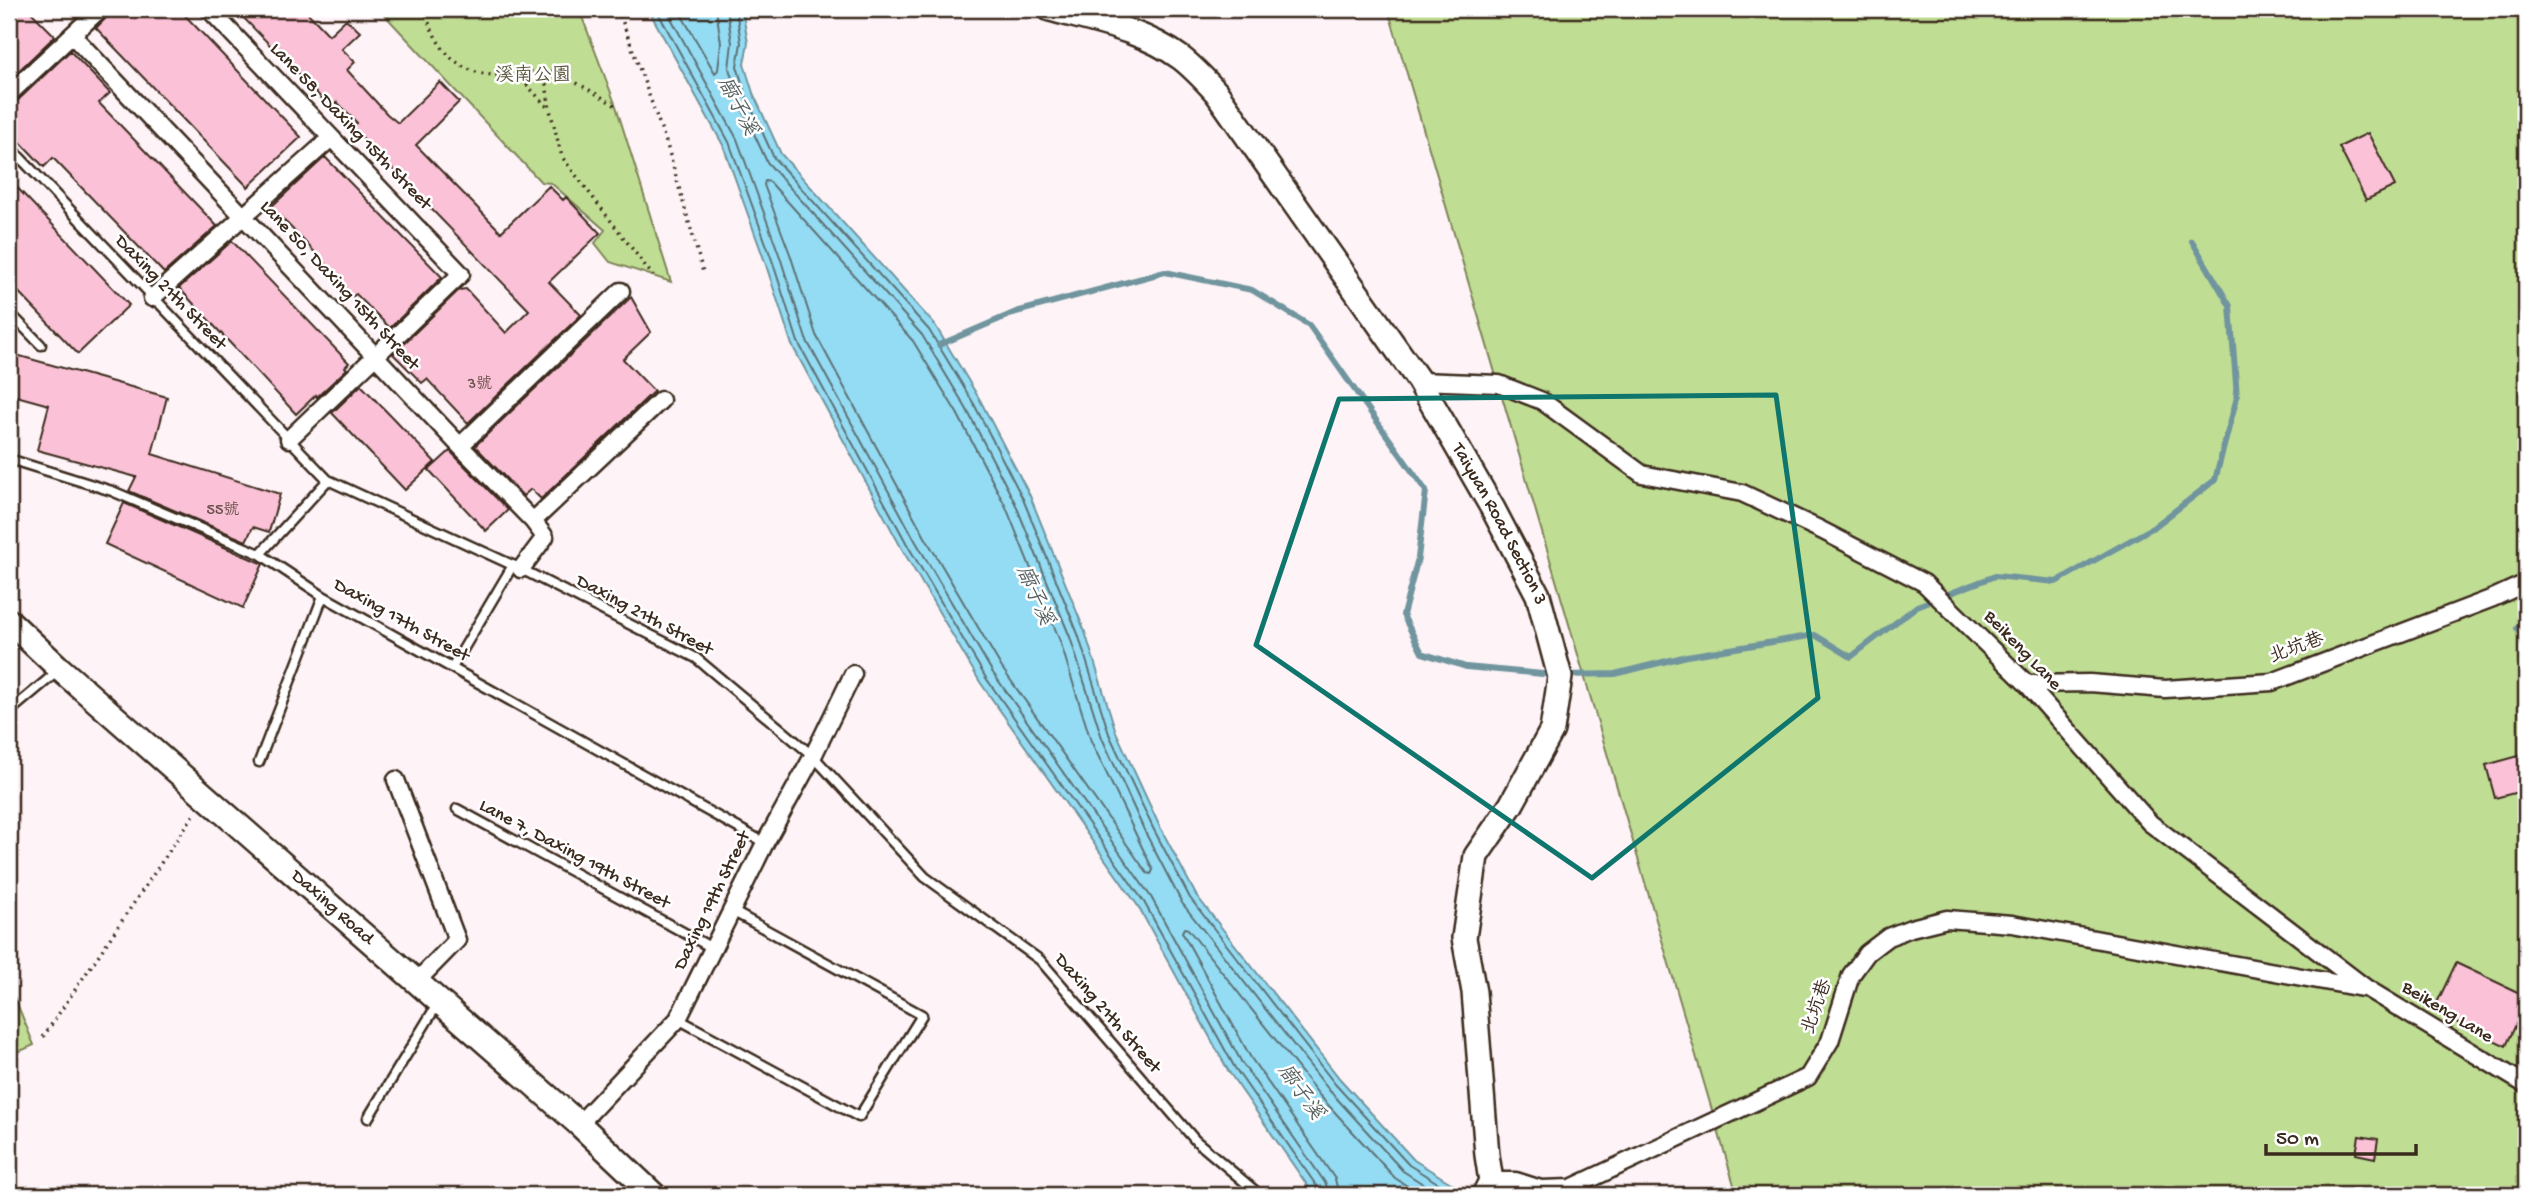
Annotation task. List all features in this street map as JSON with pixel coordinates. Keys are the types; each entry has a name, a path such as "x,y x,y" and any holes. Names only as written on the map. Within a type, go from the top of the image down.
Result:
{"main road":[{"name":"Taiyuan Road Section 3","path":"1049,9 1124,29 1180,57 1199,74 1232,115 1419,381 1493,509 1538,595 1558,669 1552,730 1511,805 1476,856 1464,938 1474,992 1487,1190"},
{"name":"Daxing Road","path":"9,621 60,669 579,1124 653,1195"}],"street":[{"path":"9,94 100,9"},
{"name":"Lane 58, Daxing 15th Street","path":"209,9 461,274 375,356"},
{"name":"Lane 50, Daxing 15th Street","path":"72,35 533,521"},
{"path":"152,298 331,138"},
{"path":"460,446 621,290"},
{"path":"289,439 375,356"},
{"name":"Beikeng Lane","path":"1419,381 1499,384 1542,401 1642,474 1742,493 1924,583 2027,684 2150,823 2366,988 2526,1085"},
{"path":"517,567 545,537 533,521 662,400"},
{"name":"北坑巷","path":"2027,684 2090,683 2165,689 2272,682 2526,583"},
{"name":"Daxing 19th Street","path":"579,1124 678,1019 853,674"},
{"path":"396,780 457,940 417,981"},
{"name":"北坑巷","path":"1487,1190 1516,1181 1541,1189 1571,1188 1808,1077 1830,1041 1851,975 1867,953 1888,937 1947,919 2012,924 2366,988"}],"lane":[{"name":"Daxing 21th Street","path":"9,146 328,480 517,567 696,658 813,756 925,877 1040,960 1195,1139 1260,1195"},
{"path":"9,312 41,345"},
{"name":"Daxing 17th Street","path":"9,459 112,491 260,554 323,596 765,843"},
{"path":"260,554 328,480"},
{"path":"452,668 517,567"},
{"path":"260,762 323,596"},
{"path":"9,712 60,669"},
{"name":"Lane 7, Daxing 19th Street","path":"457,809 714,948"},
{"path":"678,1019 859,1117 922,1015 732,911"},
{"path":"368,1118 439,1000"}],"path":[{"path":"424,9 431,30 453,62 482,75 544,70 587,88 616,106"},
{"path":"522,9 529,14 582,16"},
{"path":"618,9 667,145 702,272"},
{"path":"544,70 550,110 562,157 653,276"},
{"path":"517,74 550,110"},
{"path":"43,1037 206,797"}],"highlighted area":[{"path":"1776,395 1818,698 1592,878 1256,645 1339,399"}],"green space":[{"name":"溪南公園","path":"379,9 579,9 616,106 671,282 610,262 595,243 605,230 551,183 541,182"},
{"path":"1388,9 2526,9 2526,1195 1737,1195"},
{"path":"9,984 34,1045 9,1056"}],"water":[{"name":"廍子溪","path":"648,9 742,9 748,43 744,64 753,93 781,154 935,325 980,400 1030,496 1085,632 1116,732 1159,825 1196,895 1340,1079 1414,1160 1470,1195 1314,1195 1229,1072 1138,906 980,682 902,549 792,345 723,145"}],"building":[{"path":"9,9 28,9 55,36 9,80"},
{"path":"110,9 179,9 301,137 248,187 96,28 108,16"},
{"path":"235,9 304,9 329,35 346,19 360,32 342,49 355,62 347,70 398,123 440,82 459,102 416,145 501,232 549,186 563,200 566,197 600,233 549,282 581,315 468,423 427,379 422,383 393,354 459,290 466,289 506,333 529,310 352,127 357,123 337,102 331,108"},
{"path":"70,51 110,93 99,103 217,226 164,273 53,158 44,167 9,130 9,104 16,102"},
{"path":"2368,133 2395,186 2366,200 2339,147"},
{"path":"325,157 442,277 390,328 356,294 352,297 330,274 333,271 271,207"},
{"path":"9,179 129,305 78,354 9,282"},
{"path":"232,241 349,363 345,367 347,369 296,414 179,288"},
{"path":"631,297 651,332 623,359 654,391 541,499 531,489 523,496 475,446"},
{"path":"9,353 167,397 152,454 280,494 269,532 253,527 246,541 129,491 136,477 37,450 49,405 9,394"},
{"path":"361,385 435,462 405,490 332,413"},
{"path":"450,451 508,510 486,531 429,470"},
{"path":"124,503 263,564 243,608 105,544"},
{"path":"2526,754 2526,790 2495,798 2486,765"},
{"path":"2456,963 2526,996 2526,1003 2506,1046 2433,1011"},
{"path":"2359,1136 2378,1139 2375,1158 2356,1154"}],"waterway":[{"path":"1564,675 1615,674 1687,656 1815,635 1851,657 1917,606 1995,576 2056,582 2154,527 2215,480 2237,397 2230,306 2192,241"},
{"path":"939,345 1016,312 1165,272 1252,290 1309,325 1426,491 1418,558 1403,615 1422,653 1466,667 1553,675"},
{"path":"2517,628 2526,639"}]}
